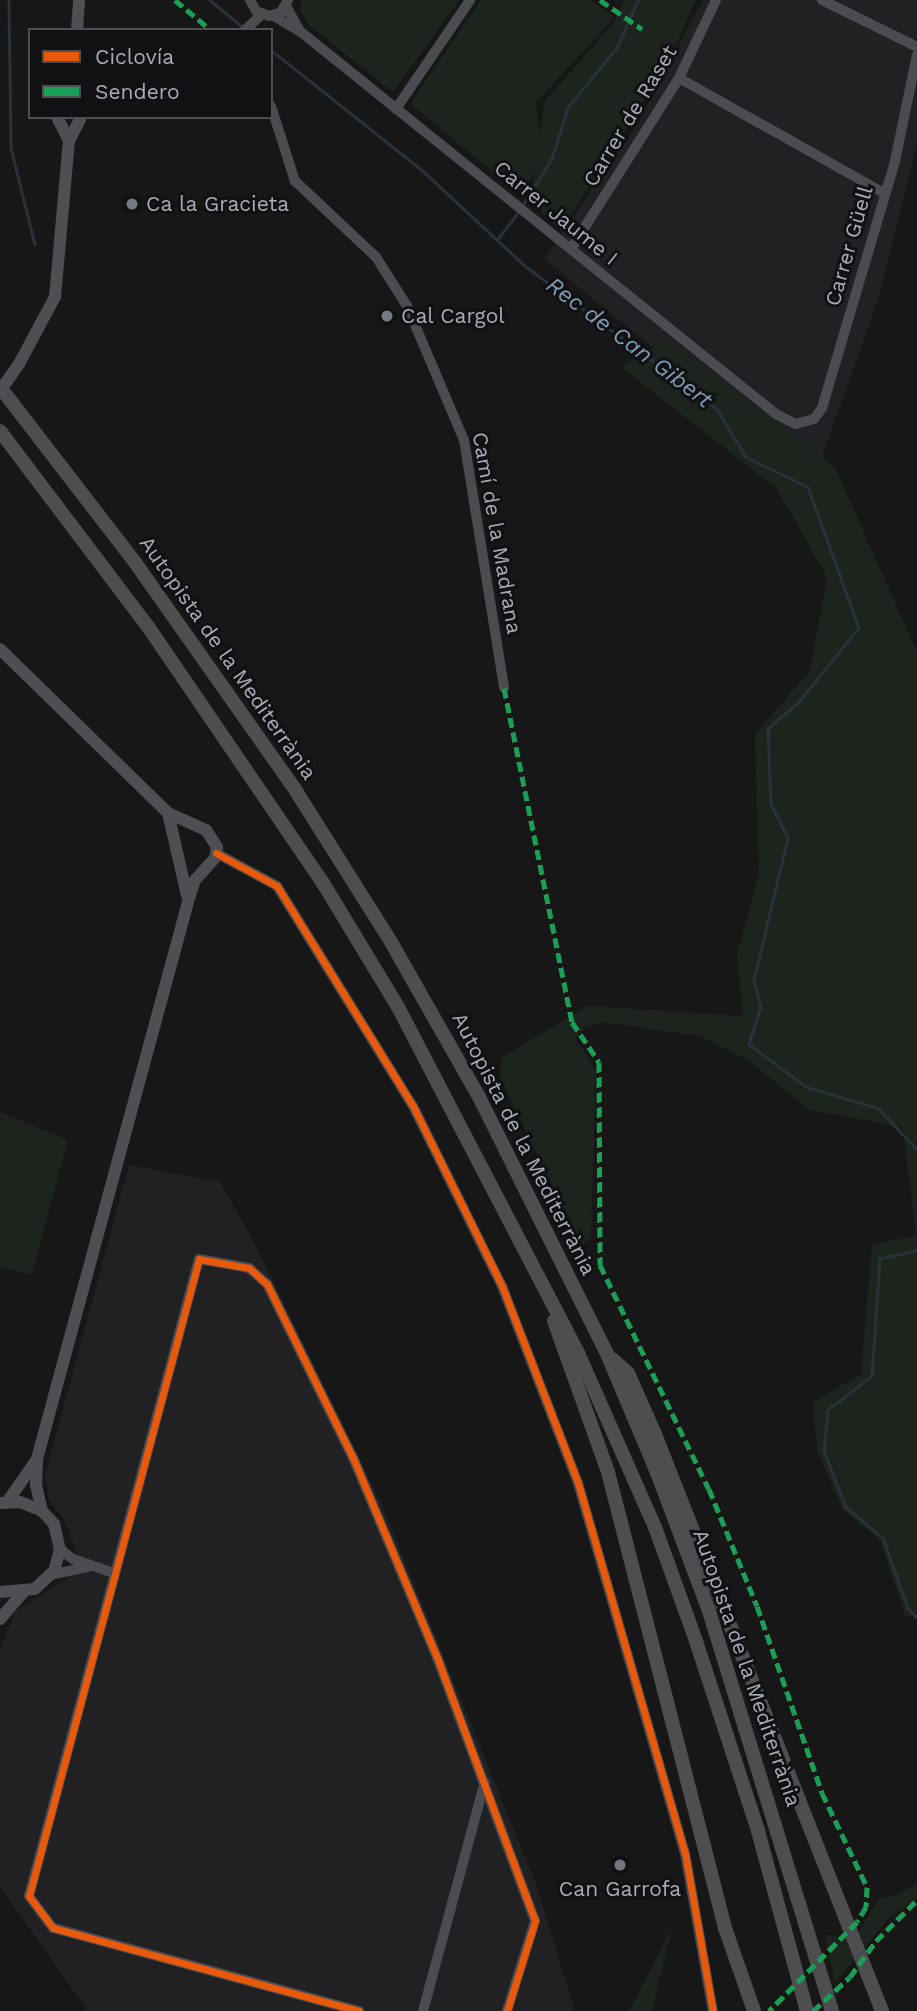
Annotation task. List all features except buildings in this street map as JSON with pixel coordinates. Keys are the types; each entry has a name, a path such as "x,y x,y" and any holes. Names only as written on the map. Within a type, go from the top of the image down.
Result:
{"highway":[{"name":"Autopista de la Mediterrània","path":"0,389 211,667 351,878 452,1046 608,1356 709,1611 815,1945 832,2011"},
{"name":"Autopista de la Mediterrània","path":"0,431 149,628 316,873 398,1007 547,1293 655,1527 716,1699 791,1944 807,2011"},
{"path":"547,1293 608,1472 743,1987 754,2011"},
{"path":"608,1356 628,1373 708,1568 882,2011"}],"main road":[{"path":"77,28 79,0"},
{"path":"60,119 69,141"},
{"path":"0,389 19,364 55,297 69,141 80,119"},
{"path":"0,649 168,813 214,838 216,853 202,868 188,902 37,1459 36,1485 42,1511 54,1524 60,1549 50,1575 23,1593 0,1619"},
{"path":"168,813 177,840 188,902"},
{"path":"177,840 196,828"},
{"path":"181,862 202,868"},
{"path":"37,1459 4,1502 42,1511"},
{"path":"0,1592 23,1593"}],"street":[{"path":"397,109 470,0"},
{"name":"Carrer de Raset","path":"570,249 679,78 716,0"},
{"path":"822,0 917,47"},
{"path":"246,28 255,8 274,16 287,3"},
{"name":"Carrer Jaume I","path":"287,3 301,32"},
{"name":"Carrer Jaume I","path":"274,16 301,32 789,423"},
{"name":"Carrer Güell","path":"789,423 808,422 822,408 884,193 917,55"},
{"path":"679,78 884,193"},
{"name":"Camí de la Madrana","path":"273,112 296,181 357,237 388,275 407,306 459,427 481,525 504,688"},
{"path":"216,853 278,886 413,1106 502,1286 578,1483 685,1853 713,2011"},
{"path":"359,2011 53,1928 29,1896 199,1259 249,1268 267,1284 354,1460 485,1782 535,1921 507,2011"},
{"path":"60,1549 90,1567 114,1573"},
{"path":"50,1575 90,1567"},
{"path":"423,2011 485,1782"}],"shaded area":[{"path":"301,0 459,0 393,92 310,26 300,11"},
{"path":"481,0 589,0 615,17 536,102 539,135 545,101 613,24 625,0 696,0 668,62 561,231 531,202 535,169 523,196 414,107 412,101"},
{"path":"703,0 917,0 917,143 879,297 814,479 544,259 638,123"},
{"path":"665,340 835,467 917,652 917,1616 905,1616 880,1540 842,1509 818,1452 812,1403 861,1374 872,1244 916,1236 903,1127 809,1110 749,1061 699,1036 602,1022 586,1027 575,1038 596,1070 591,1238 582,1245 500,1079 502,1057 588,1006 743,1016 737,954 759,874 755,734 810,671 827,577 777,489 621,367"},
{"path":"0,1112 68,1140 32,1274 0,1268"},
{"path":"129,1165 220,1182 255,1244 383,1507 536,1884 575,2011 88,2011 0,1887 0,1650 16,1610 66,1580 76,1549 63,1518 49,1500 45,1475"},
{"path":"917,1884 917,1899 890,1917 835,1983 825,1935 855,1938 879,1898 896,1895"},
{"path":"672,1927 652,2011 629,2011"}],"waterway":[{"path":"9,0 11,148 35,244"},
{"name":"Rec de Can Gibert","path":"210,0 244,28"},
{"path":"522,206 551,160 568,107 617,47 638,0"},
{"name":"Rec de Can Gibert","path":"273,52 423,171 524,265 717,409 746,457 808,487 859,628 799,702 768,729 771,804 788,838 754,981 761,1007 749,1044 807,1087 878,1108 917,1149"},
{"path":"497,240 518,212"},
{"name":"Rec de Can Gibert","path":"917,1251 880,1259 872,1376 828,1410 824,1451 846,1507 883,1538 908,1608 917,1618"}],"marked path":[{"path":"175,0 209,28"},
{"path":"600,0 642,29"},
{"path":"504,688 572,1022 599,1062 600,1265 709,1489 757,1606 822,1793 867,1887 866,1907 857,1922 769,2011"},
{"path":"813,2011 850,1977 876,1941 917,1900"}],"cycle path":[{"path":"216,853 277,886 413,1106 502,1286 578,1483 685,1853 713,2011"},
{"path":"359,2011 53,1928 29,1896 199,1259 249,1268 267,1284 354,1460 438,1660 535,1921 507,2011"}],"place":[{"name":"Ca la Gracieta","path":"132,204"},
{"name":"Cal Cargol","path":"387,316"},
{"name":"Can Garrofa","path":"620,1865"}]}
